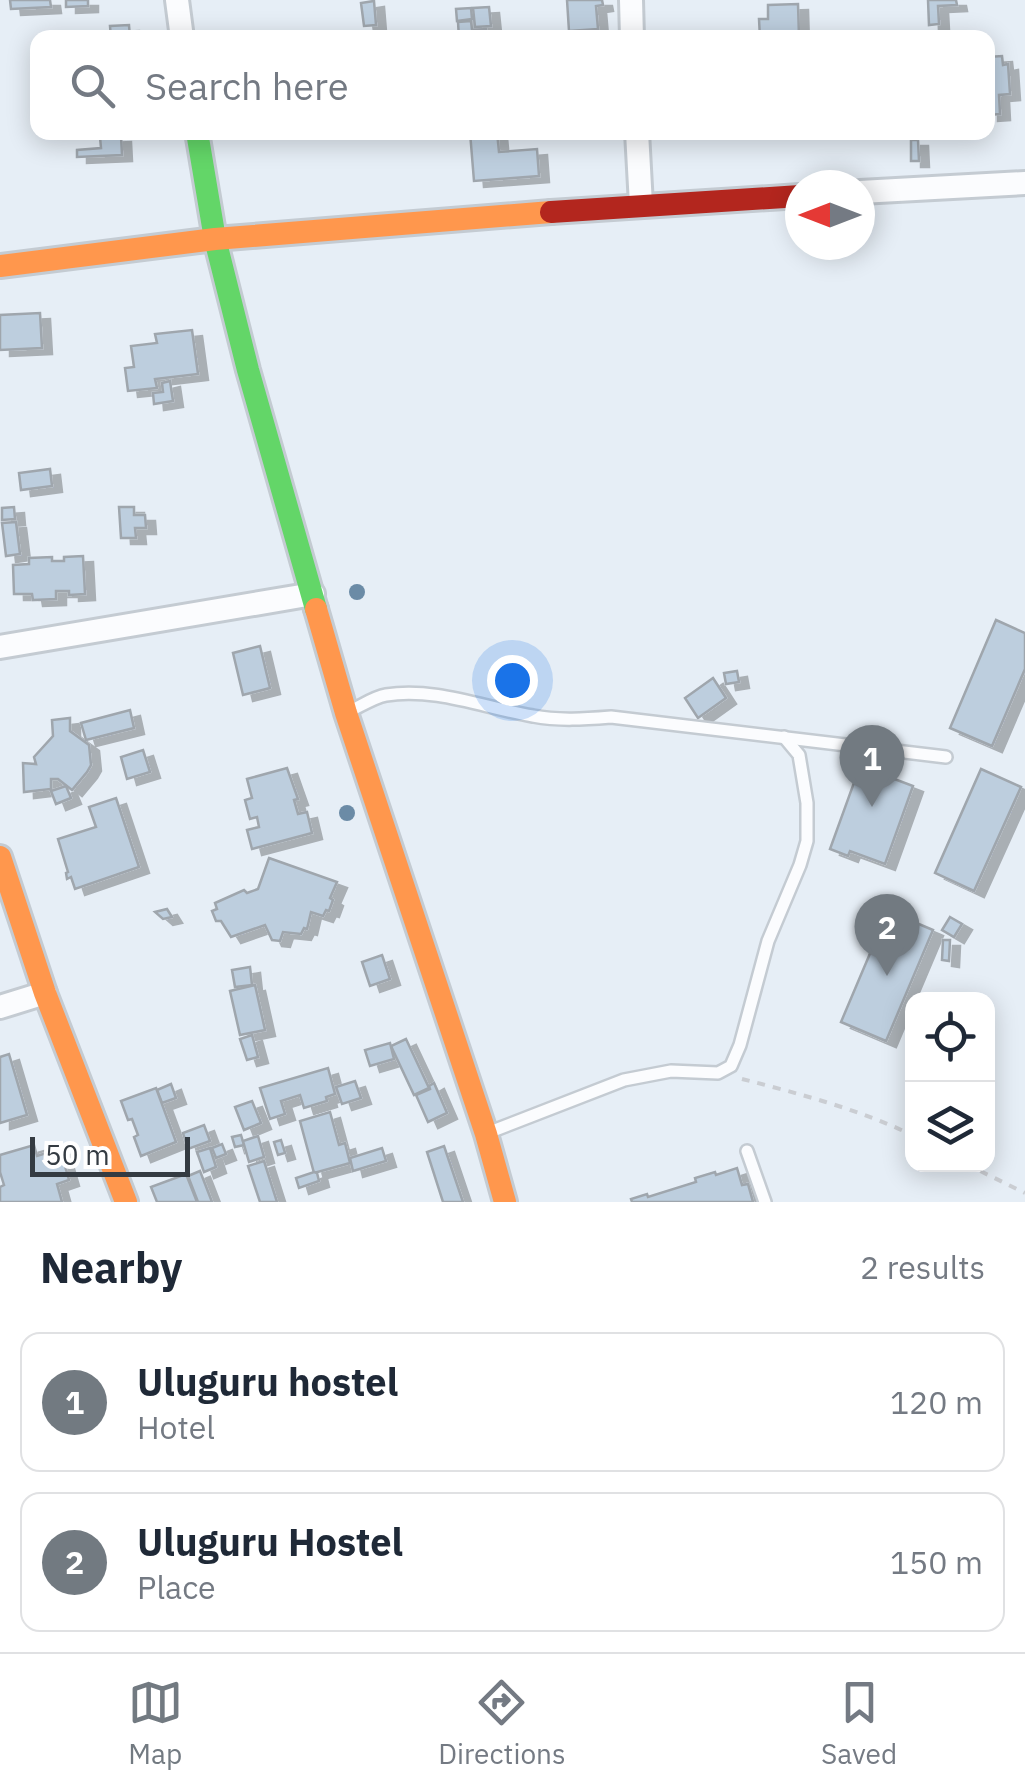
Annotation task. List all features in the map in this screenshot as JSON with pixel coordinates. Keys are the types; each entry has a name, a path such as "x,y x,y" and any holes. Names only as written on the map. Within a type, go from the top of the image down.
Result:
{"street":[{"path":"177,0 181,30"},
{"path":"631,0 632,30"},
{"path":"198,140 215,239 248,370 346,712 505,1202"},
{"path":"637,140 641,205"},
{"path":"875,191 1025,183"},
{"path":"0,266 215,239 785,197"},
{"path":"0,648 314,594"},
{"path":"0,857 44,993 126,1202"},
{"path":"0,1007 44,993"}],"lane":[{"path":"346,712 383,696 419,694 535,716 571,720 612,716 946,757"},
{"path":"486,1134 624,1080 671,1071 718,1072 730,1066 740,1046 768,942 807,840 807,803 799,755 784,737"},
{"path":"746,1151 765,1202"}],"path":[{"path":"718,1072 799,1094 905,1132"},
{"path":"982,1172 1025,1193"}],"building":[{"path":"10,0 50,0 51,7 11,9"},
{"path":"66,0 88,0 88,6 66,7"},
{"path":"567,0 602,0 603,5 596,6 598,29 569,30"},
{"path":"928,0 956,0 957,5 938,6 939,24 929,25"},
{"path":"374,1 376,25 364,26 361,3"},
{"path":"798,4 799,30 760,30 759,19 768,19 768,5"},
{"path":"489,7 491,26 475,27 473,8"},
{"path":"471,8 472,19 457,21 456,9"},
{"path":"471,21 472,30 458,30 458,22"},
{"path":"129,25 129,30 110,30 110,26"},
{"path":"995,56 1002,56 1003,65 1008,64 1010,94 999,95 1000,114 995,114"},
{"path":"100,140 121,140 122,155 77,157 77,150 101,148"},
{"path":"471,140 498,140 499,152 537,149 539,176 474,181"},
{"path":"911,140 918,140 919,161 911,161"},
{"path":"40,313 42,348 0,350 0,315"},
{"path":"192,330 198,374 155,379 157,388 128,391 125,368 134,367 131,346 157,343 155,334"},
{"path":"170,381 173,401 154,404 153,393 163,392 162,383"},
{"path":"50,469 52,486 21,490 19,473"},
{"path":"14,507 15,519 2,520 2,508"},
{"path":"119,507 134,507 134,515 145,515 146,528 135,528 136,538 121,538"},
{"path":"16,522 20,554 6,556 2,523"},
{"path":"83,556 85,594 56,591 56,599 33,600 32,594 14,594 13,565 29,564 29,558 64,561 64,557"},
{"path":"996,620 1025,633 1025,669 992,746 950,728"},
{"path":"260,646 270,688 243,695 233,653"},
{"path":"737,671 739,682 726,684 724,673"},
{"path":"713,678 726,698 698,718 685,698"},
{"path":"130,710 134,728 86,740 81,723"},
{"path":"70,718 70,731 89,745 91,765 87,772 72,790 58,779 51,779 51,789 24,792 23,763 36,764 34,757 53,736 52,720"},
{"path":"143,750 150,772 127,779 121,757"},
{"path":"860,766 913,786 885,864 850,851 848,856 830,849"},
{"path":"287,768 298,799 294,800 298,814 307,812 312,833 252,849 247,830 259,827 257,817 250,819 245,800 252,798 247,779"},
{"path":"981,769 1021,787 974,891 935,873"},
{"path":"66,786 71,798 56,804 51,791"},
{"path":"116,798 139,867 75,889 71,877 67,879 58,839 96,827 89,807"},
{"path":"269,858 337,882 329,911 323,916 311,912 307,929 301,934 283,932 280,941 272,940 265,925 231,937 221,921 216,921 212,911 217,909 215,903 244,890 247,893 258,889"},
{"path":"167,909 172,917 163,919 155,912"},
{"path":"888,911 933,930 886,1041 841,1022"},
{"path":"950,917 962,924 954,937 942,930"},
{"path":"943,940 950,940 949,961 942,960"},
{"path":"382,955 390,979 370,986 362,962"},
{"path":"250,967 252,985 235,987 232,970"},
{"path":"255,985 265,1030 240,1035 230,991"},
{"path":"252,1035 258,1057 247,1060 240,1039"},
{"path":"406,1039 429,1088 414,1095 391,1046"},
{"path":"390,1043 394,1059 370,1066 365,1050"},
{"path":"9,1054 27,1115 0,1123 0,1057"},
{"path":"328,1068 335,1094 326,1097 327,1101 304,1108 300,1095 281,1101 285,1114 270,1119 260,1088"},
{"path":"355,1081 361,1098 342,1104 336,1087"},
{"path":"434,1083 447,1113 428,1122 416,1095"},
{"path":"171,1084 176,1098 162,1103 157,1090"},
{"path":"156,1088 176,1142 141,1156 134,1137 138,1135 121,1101"},
{"path":"252,1101 261,1123 244,1130 235,1107"},
{"path":"330,1112 339,1145 345,1143 350,1163 314,1173 300,1121"},
{"path":"204,1125 210,1141 188,1149 183,1133"},
{"path":"241,1135 244,1145 235,1147 232,1137"},
{"path":"258,1136 264,1157 249,1162 243,1141"},
{"path":"281,1140 285,1153 278,1155 274,1142"},
{"path":"222,1144 226,1154 216,1158 212,1148"},
{"path":"34,1145 37,1156 60,1149 69,1180 57,1184 62,1202 0,1202 0,1187 4,1185 0,1155"},
{"path":"444,1146 463,1202 443,1202 427,1152"},
{"path":"210,1148 216,1167 204,1172 197,1152"},
{"path":"382,1148 386,1161 353,1171 350,1158"},
{"path":"264,1161 277,1202 260,1202 248,1166"},
{"path":"737,1168 742,1185 748,1184 753,1202 631,1199 647,1194 648,1197 696,1182 695,1178"},
{"path":"200,1171 212,1202 198,1202 188,1176"},
{"path":"314,1172 319,1181 299,1188 296,1178"},
{"path":"186,1174 197,1202 157,1202 151,1187"}],"traffic: fast":[{"path":"198,140 215,239 316,609"}],"traffic: slow":[{"path":"0,266 215,239 551,212"},
{"path":"316,609 505,1202"},
{"path":"0,857 45,993 126,1202"}],"traffic: jam":[{"path":"551,212 785,197"}],"place":[{"name":"Uluguru hostel","path":"872,807"},
{"name":"Uluguru Hostel","path":"887,976"}]}
